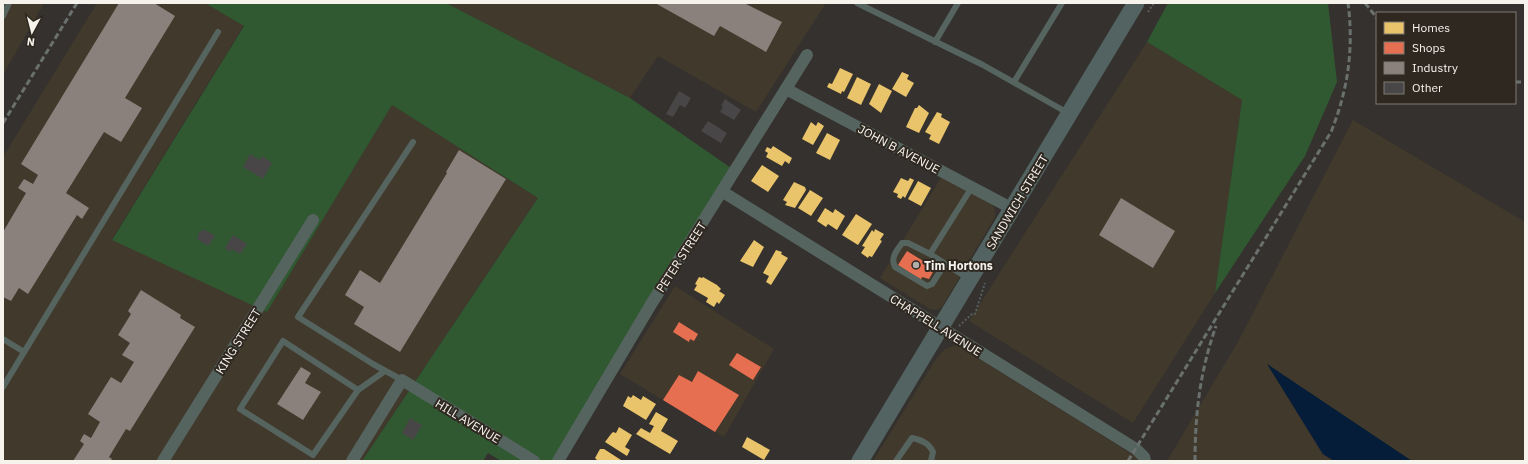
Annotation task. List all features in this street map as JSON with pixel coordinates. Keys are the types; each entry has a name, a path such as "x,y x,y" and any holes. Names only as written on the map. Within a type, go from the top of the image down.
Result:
{"main road":[{"name":"SANDWICH STREET","path":"860,461 946,331 970,279 1136,3"}],"street":[{"name":"PETER STREET","path":"558,461 650,306 723,192 807,55"},
{"name":"JOHN B AVENUE","path":"786,89 1013,209"},
{"name":"CHAPPELL AVENUE","path":"723,192 1136,449 1144,457 1145,461"},
{"name":"KING STREET","path":"163,461 313,220"},
{"path":"352,461 402,380"},
{"name":"HILL AVENUE","path":"402,380 534,461"}],"lane":[{"path":"3,16 9,3"},
{"path":"857,3 1014,82 1069,114"},
{"path":"935,42 958,3"},
{"path":"1014,82 1062,3"},
{"path":"3,387 5,377 24,352 218,32"},
{"path":"402,380 298,317 413,142"},
{"path":"930,254 972,187"},
{"path":"945,264 932,284 927,286 895,267 893,257 902,243 908,243 930,254 970,279"},
{"path":"3,339 24,352"},
{"path":"358,390 283,342 240,410 313,456 358,390 385,371"},
{"path":"896,461 912,438 918,439 930,446 933,452 931,461"}],"path":[{"path":"946,331 972,314"}],"shaded area":[{"path":"3,3 44,3 3,75"},
{"path":"97,3 205,3 244,25 112,239 267,312 392,105 538,198 362,461 3,461 3,157"},
{"path":"446,3 826,3 756,112 658,56 630,98"},
{"path":"1147,42 1242,100 1215,293 1133,423 969,321"},
{"path":"1353,120 1525,222 1525,461 1412,461 1268,365 1322,454 1334,461 1167,461 1239,340"},
{"path":"942,176 992,204 995,210 995,217 942,307 937,310 930,309 880,278"},
{"path":"675,286 774,349 724,437 620,374"},
{"path":"957,345 1143,461 873,461 936,359 945,349"}],"green space":[{"path":"205,3 446,3 630,98 734,170 554,461 501,461 488,453 483,461 362,461 538,198 392,105 267,312 112,240 244,26"},
{"path":"1168,3 1328,3 1337,82 1305,156 1215,293 1242,100 1147,42"}],"water":[{"path":"1267,364 1412,461 1334,461 1323,454"}],"building: Homes":[{"path":"840,68 853,74 844,92 842,91 841,94 827,87 829,83 832,84"},
{"path":"902,72 909,75 907,79 914,83 906,97 892,89"},
{"path":"857,77 871,84 861,105 847,98"},
{"path":"879,84 892,91 881,113 869,104"},
{"path":"919,105 929,113 919,133 906,127 915,108"},
{"path":"937,112 942,114 941,117 950,122 939,144 929,139 931,135 925,132"},
{"path":"811,122 816,126 818,122 824,126 813,145 802,139"},
{"path":"827,133 840,140 830,160 816,153"},
{"path":"773,146 792,158 789,164 785,161 782,166 766,157 768,153 765,151 767,147 771,149"},
{"path":"762,165 779,176 768,192 751,181"},
{"path":"901,178 908,181 910,178 914,180 905,198 903,196 901,199 897,197 898,194 893,192"},
{"path":"918,181 931,188 921,206 908,199"},
{"path":"794,182 805,187 806,190 795,208 785,205 787,202 783,200"},
{"path":"810,190 823,198 811,216 798,208"},
{"path":"825,208 833,213 835,209 845,216 837,230 828,224 826,227 817,221"},
{"path":"856,214 872,224 858,245 842,235"},
{"path":"875,229 884,234 880,240 882,241 872,257 869,256 868,258 861,253 865,247 862,246 872,230 874,232"},
{"path":"754,240 764,247 753,267 740,261"},
{"path":"776,250 782,252 781,254 788,258 771,285 766,282 769,276 763,273"},
{"path":"699,277 703,277 721,289 719,291 725,295 719,304 717,302 714,307 706,302 708,298 694,290 697,285 695,284"},
{"path":"633,395 641,400 643,396 656,404 646,420 623,406 628,396 631,398"},
{"path":"656,412 668,419 661,431 678,441 670,454 636,434 641,428 650,433 654,426 649,424"},
{"path":"619,427 632,435 625,447 630,450 627,456 605,442 613,432 616,433"},
{"path":"747,437 770,450 764,460 742,447"},
{"path":"600,449 604,449 621,460 597,460 595,458"}],"building: Shops":[{"path":"907,251 933,267 934,270 929,279 922,277 921,280 898,265"},
{"path":"679,322 698,334 694,341 690,339 689,342 673,332"},
{"path":"737,353 761,367 753,380 729,365"},
{"path":"698,371 739,395 715,432 663,400 679,375 692,382"}],"building: Industry":[{"path":"119,3 154,3 175,16 125,98 142,108 121,142 104,132 66,193 89,208 82,219 77,215 28,294 19,288 11,301 3,297 3,232 26,193 18,188 24,179 33,184 38,175 21,164"},
{"path":"655,3 744,3 782,22 766,52 720,26 714,36"},
{"path":"459,150 506,179 400,352 354,324 364,307 345,295 360,270 380,283 447,173 446,172"},
{"path":"1121,198 1175,231 1153,268 1099,235"},
{"path":"141,290 181,315 180,318 195,327 130,431 126,429 109,457 112,459 111,461 73,461 84,444 80,441 84,434 91,438 100,422 88,414 111,377 121,383 134,362 122,355 130,343 118,335 131,314 128,311"},
{"path":"301,367 311,373 305,383 321,392 303,420 277,404"}],"building: Other":[{"path":"679,91 691,98 685,108 680,105 673,117 666,114"},
{"path":"725,99 741,110 734,120 720,112 723,107 721,106"},
{"path":"708,121 727,133 721,143 701,131"},
{"path":"250,154 260,160 262,156 272,163 263,179 243,167"},
{"path":"204,229 215,236 208,246 197,239 200,230 202,232"},
{"path":"233,235 247,244 240,254 232,249 230,252 225,248"},
{"path":"410,418 422,425 413,440 402,433"}],"railway":[{"path":"3,123 77,3"},
{"path":"1128,461 1331,132 1342,100 1348,69 1350,53 1350,20 1348,3"},
{"path":"1365,3 1376,17"},
{"path":"1516,82 1525,82"},
{"path":"1195,461 1197,409 1202,376 1216,326"}],"place":[{"name":"Tim Hortons","path":"916,265"}]}
